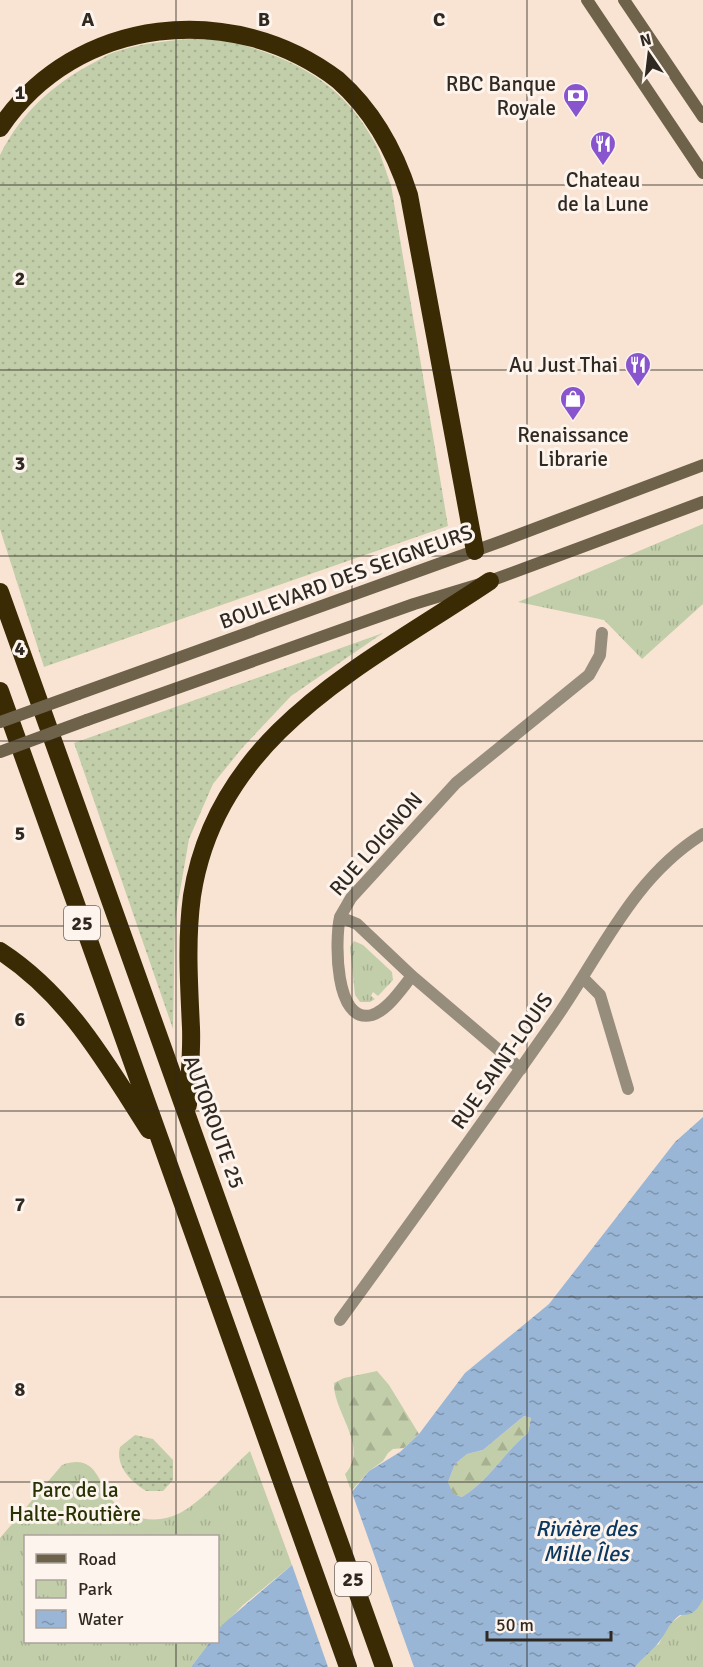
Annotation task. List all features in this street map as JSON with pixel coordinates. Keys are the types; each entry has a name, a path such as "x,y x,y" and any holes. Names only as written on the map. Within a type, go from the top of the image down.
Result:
{"highway":[{"path":"0,128 29,92 71,58 111,39 155,28 204,26 252,34 299,53 340,82 362,104 383,134 398,164 409,195 475,551"},
{"path":"188,1116 191,1029 188,982 190,916 198,867 222,807 251,761 302,708 349,672 490,581"},
{"name":"AUTOROUTE 25","path":"0,592 384,1667"},
{"name":"25","path":"0,691 348,1667"},
{"path":"0,951 43,984 79,1024 165,1155"}],"main road":[{"path":"587,0 703,173"},
{"path":"624,0 703,117"},
{"name":"BOULEVARD DES SEIGNEURS","path":"0,722 475,551 703,465"},
{"path":"0,752 414,604 490,581 703,502"}],"street":[{"name":"RUE LOIGNON","path":"521,1069 412,976 357,924 340,917 351,898 456,783 589,675 600,655 602,633"},
{"name":"RUE SAINT-LOUIS","path":"340,1320 521,1069 645,881 703,834"},
{"path":"340,917 338,933 343,994 350,1009 363,1015 378,1012 412,976"},
{"path":"583,978 600,994 628,1089"}],"green space":[{"path":"213,37 284,60 324,82 358,116 378,149 391,185 448,526 44,667 0,529 0,155 18,126 39,101 64,81 105,56 141,45"},
{"path":"703,524 703,604 642,659 604,620 518,602"},
{"path":"383,633 291,696 243,747 213,784 189,839 175,920 173,1029 74,743"},
{"path":"354,941 363,945 392,972 393,980 378,996 373,992 371,996 375,999 370,1002 360,1002 355,995 350,947"},
{"path":"377,1371 389,1385 419,1434 404,1448 393,1449 388,1453 383,1461 369,1471 351,1491 345,1474 352,1463 354,1452 335,1394 334,1383 344,1378"},
{"path":"524,1416 531,1418 528,1433 472,1490 462,1497 452,1494 448,1482 455,1464 467,1454 483,1450"},
{"path":"135,1435 153,1439 173,1460 173,1480 163,1491 146,1491 125,1473 122,1467 120,1447"},
{"name":"Parc de la Halte-Routière","path":"250,1451 292,1565 243,1605 219,1630 219,1535 24,1535 24,1643 209,1643 191,1667 0,1667 0,1538 62,1465 73,1462 89,1466 119,1507 144,1518 162,1519 180,1513 198,1501"},
{"path":"703,1599 703,1667 635,1667 649,1649 659,1644 667,1626"}],"water":[{"name":"Rivière des Mille Îles","path":"703,1117 703,1599 697,1609 692,1613 680,1615 670,1625 657,1645 635,1667 191,1667 209,1643 219,1643 219,1630 222,1625 292,1565 369,1471 400,1452 419,1434 465,1373 549,1304 675,1142","holes":["524,1416 531,1418 528,1433 472,1490 462,1497 453,1494 448,1482 455,1464 467,1454 483,1450"]}],"pier":[{"path":"350,1487 414,1667 328,1667 291,1562"}],"place":[{"name":"RBC Banque Royale","path":"576,119"},
{"name":"Chateau de la Lune","path":"603,167"},
{"name":"Au Just Thai","path":"638,388"},
{"name":"Renaissance Librarie","path":"573,422"}]}
